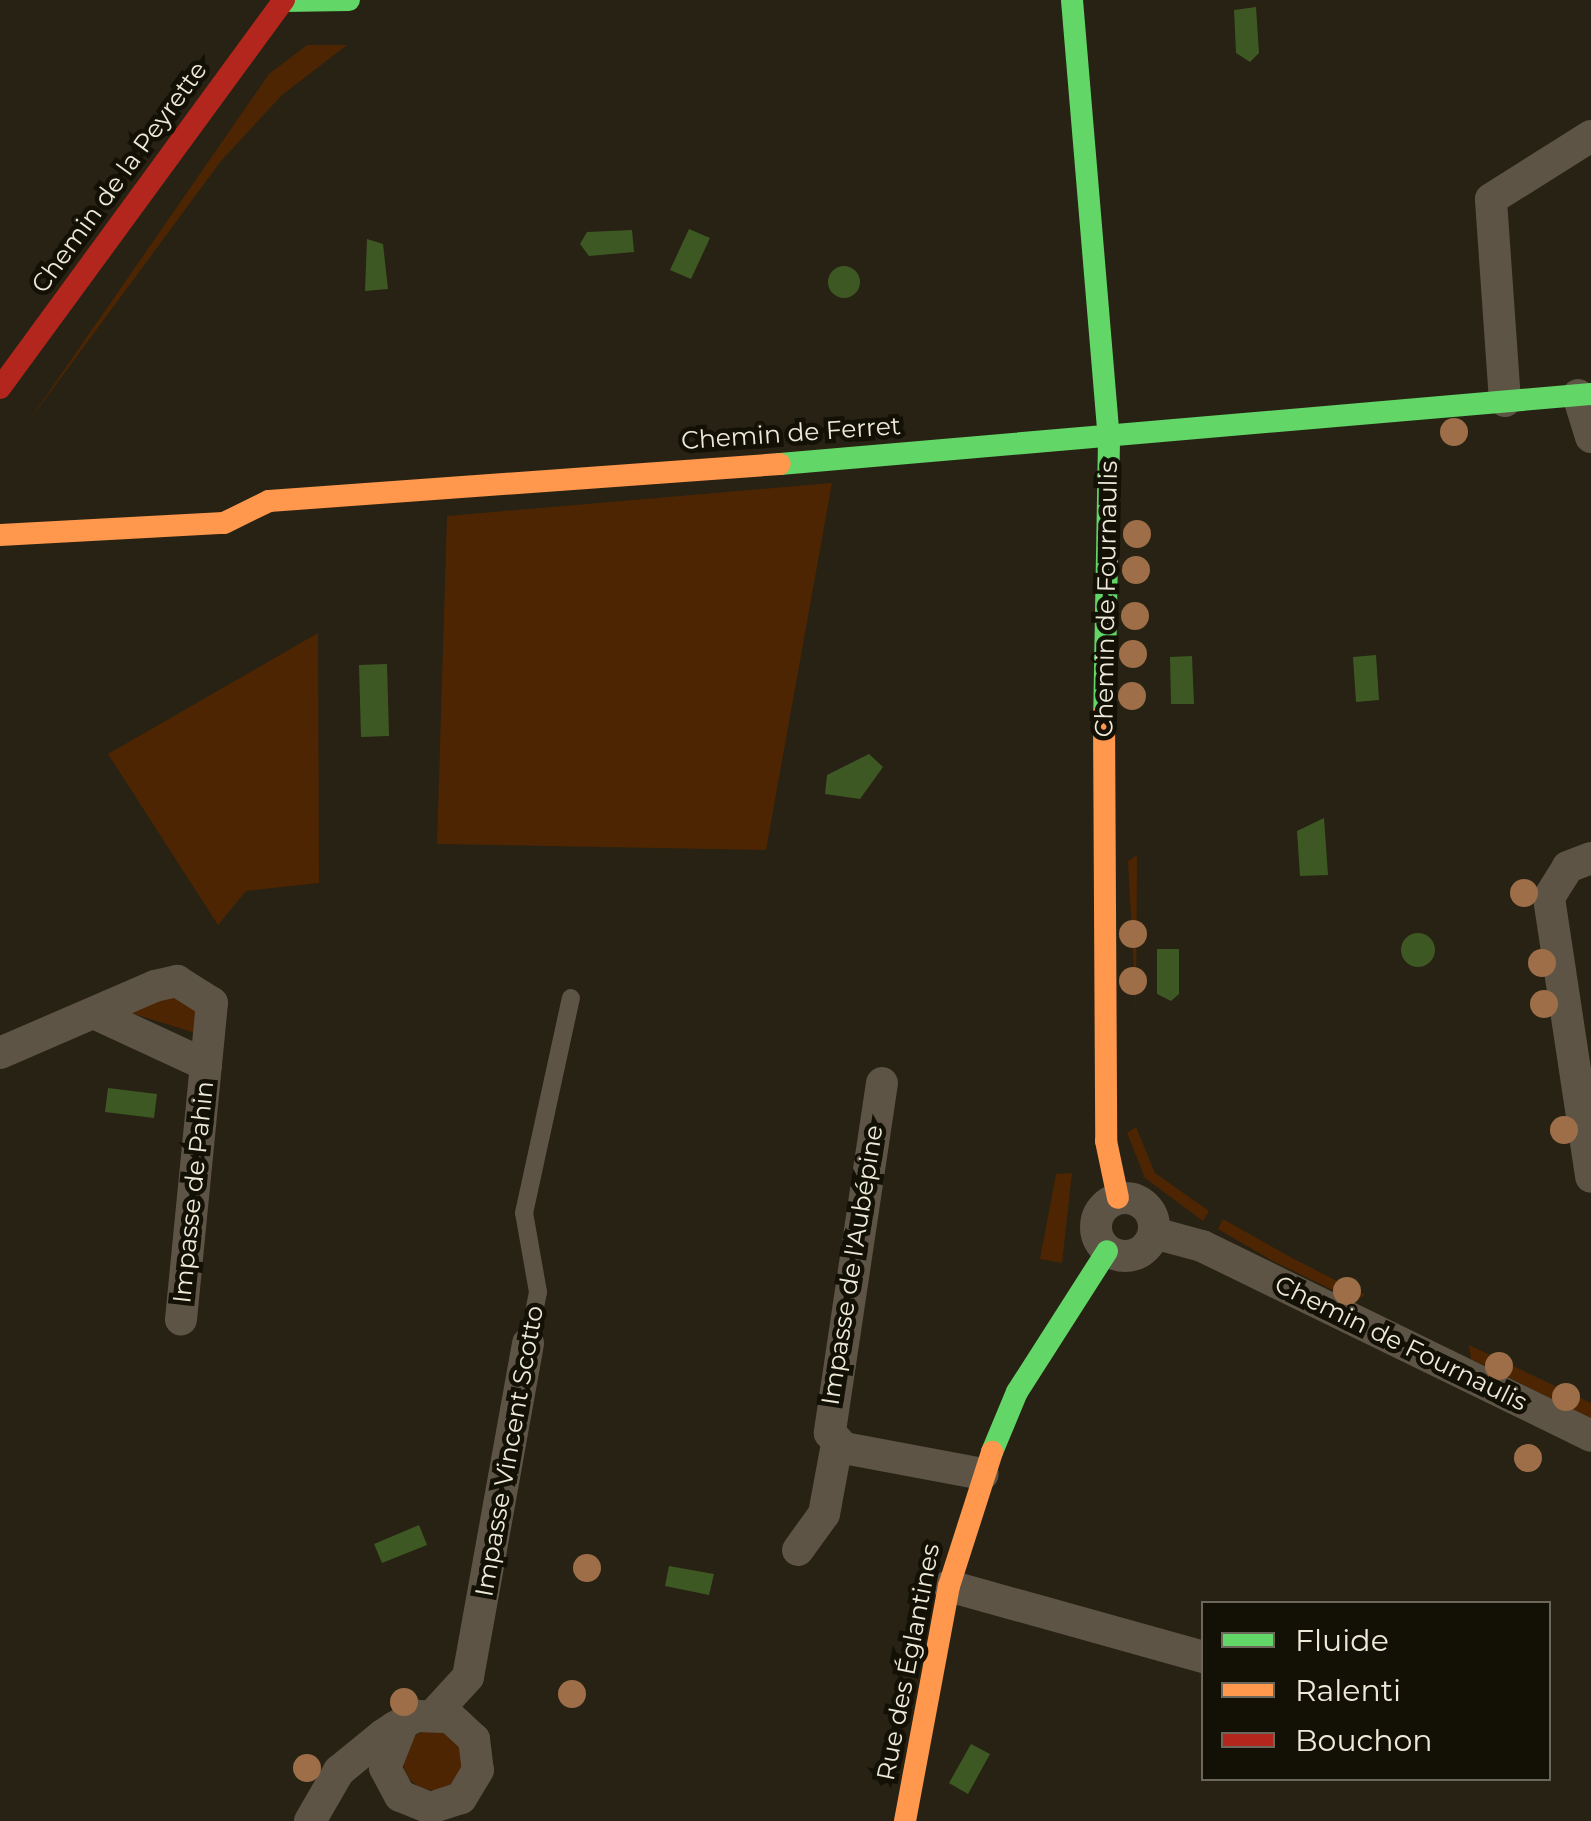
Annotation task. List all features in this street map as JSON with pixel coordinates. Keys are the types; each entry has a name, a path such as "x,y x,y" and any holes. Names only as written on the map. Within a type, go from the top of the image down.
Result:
{"street":[{"path":"283,0 349,0"},
{"name":"Chemin de la Peyrette","path":"0,388 283,0"},
{"name":"Chemin de Fournaulis","path":"1072,0 1108,440 1101,904 1105,1130 1118,1198"},
{"path":"1505,401 1491,199 1591,136"},
{"path":"1584,395 1591,437"},
{"name":"Chemin de Ferret","path":"0,535 224,523 269,501 1108,440 1584,395"},
{"path":"1591,858 1568,867 1549,898 1591,1177"},
{"name":"Impasse de Pahin","path":"0,1053 98,1015 155,986 199,988 212,1002 181,1320"},
{"name":"Impasse de Pahin","path":"98,1015 206,1065"},
{"name":"Impasse de l'Aubépine","path":"798,1550 824,1514 838,1444 826,1413 882,1083"},
{"path":"1118,1198 1143,1202 1154,1232 1133,1256 1108,1251 1095,1227 1118,1198"},
{"name":"Chemin de Fournaulis","path":"1154,1232 1202,1246 1591,1436"},
{"name":"Rue des Églantines","path":"904,1821 949,1586 983,1474 1016,1392 1108,1251"},
{"name":"Impasse Vincent Scotto","path":"310,1821 332,1778 418,1719 468,1678 528,1343"},
{"path":"838,1444 983,1474"},
{"path":"949,1586 1201,1656"}],"lane":[{"name":"Impasse Vincent Scotto","path":"528,1343 538,1292 524,1213 571,998"}],"shaded area":[{"path":"1256,7 1259,53 1250,62 1236,53 1234,10"},
{"path":"307,45 347,45 282,95 221,161 26,425 269,74"},
{"path":"689,229 710,238 691,279 670,270"},
{"path":"632,230 634,252 589,256 580,244 587,232"},
{"path":"367,239 383,244 388,289 365,291"},
{"path":"844,266 856,270 860,282 856,294 844,298 832,294 828,282 832,270"},
{"path":"832,483 766,850 437,844 447,516"},
{"path":"318,633 319,883 246,891 218,925 108,754"},
{"path":"1376,655 1379,700 1356,702 1353,657"},
{"path":"1192,656 1194,704 1171,704 1170,657"},
{"path":"387,664 389,736 361,737 359,665"},
{"path":"869,754 883,767 860,799 825,794 827,775"},
{"path":"1324,818 1328,875 1300,876 1297,831"},
{"path":"1137,855 1136,1010 1128,861"},
{"path":"1418,933 1430,938 1435,950 1430,962 1418,967 1406,962 1401,950 1406,938"},
{"path":"1157,949 1179,949 1179,994 1171,1001 1157,994"},
{"path":"151,997 198,999 199,1034 124,1011"},
{"path":"108,1088 157,1094 154,1118 105,1112"},
{"path":"1136,1127 1155,1173 1209,1211 1203,1221 1145,1178 1127,1133"},
{"path":"1072,1173 1062,1263 1040,1259 1056,1174"},
{"path":"1223,1219 1365,1295 1355,1301 1271,1260 1218,1229"},
{"path":"1469,1345 1591,1403 1591,1418 1471,1359"},
{"path":"419,1525 427,1545 382,1563 374,1544"},
{"path":"669,1566 714,1574 709,1595 665,1586"},
{"path":"433,1730 454,1739 463,1760 454,1781 433,1790 412,1781 403,1760 412,1739"},
{"path":"971,1744 990,1754 968,1794 949,1783"}],"traffic: fast":[{"path":"283,1 349,0"},
{"path":"1072,0 1109,440 1104,714"},
{"path":"780,464 1591,394"},
{"path":"992,1452 1017,1392 1107,1251"}],"traffic: slow":[{"path":"0,535 224,523 269,501 780,464"},
{"path":"1104,714 1106,1141 1118,1198"},
{"path":"905,1821 949,1586 992,1452"}],"traffic: jam":[{"path":"0,388 284,0"}]}
